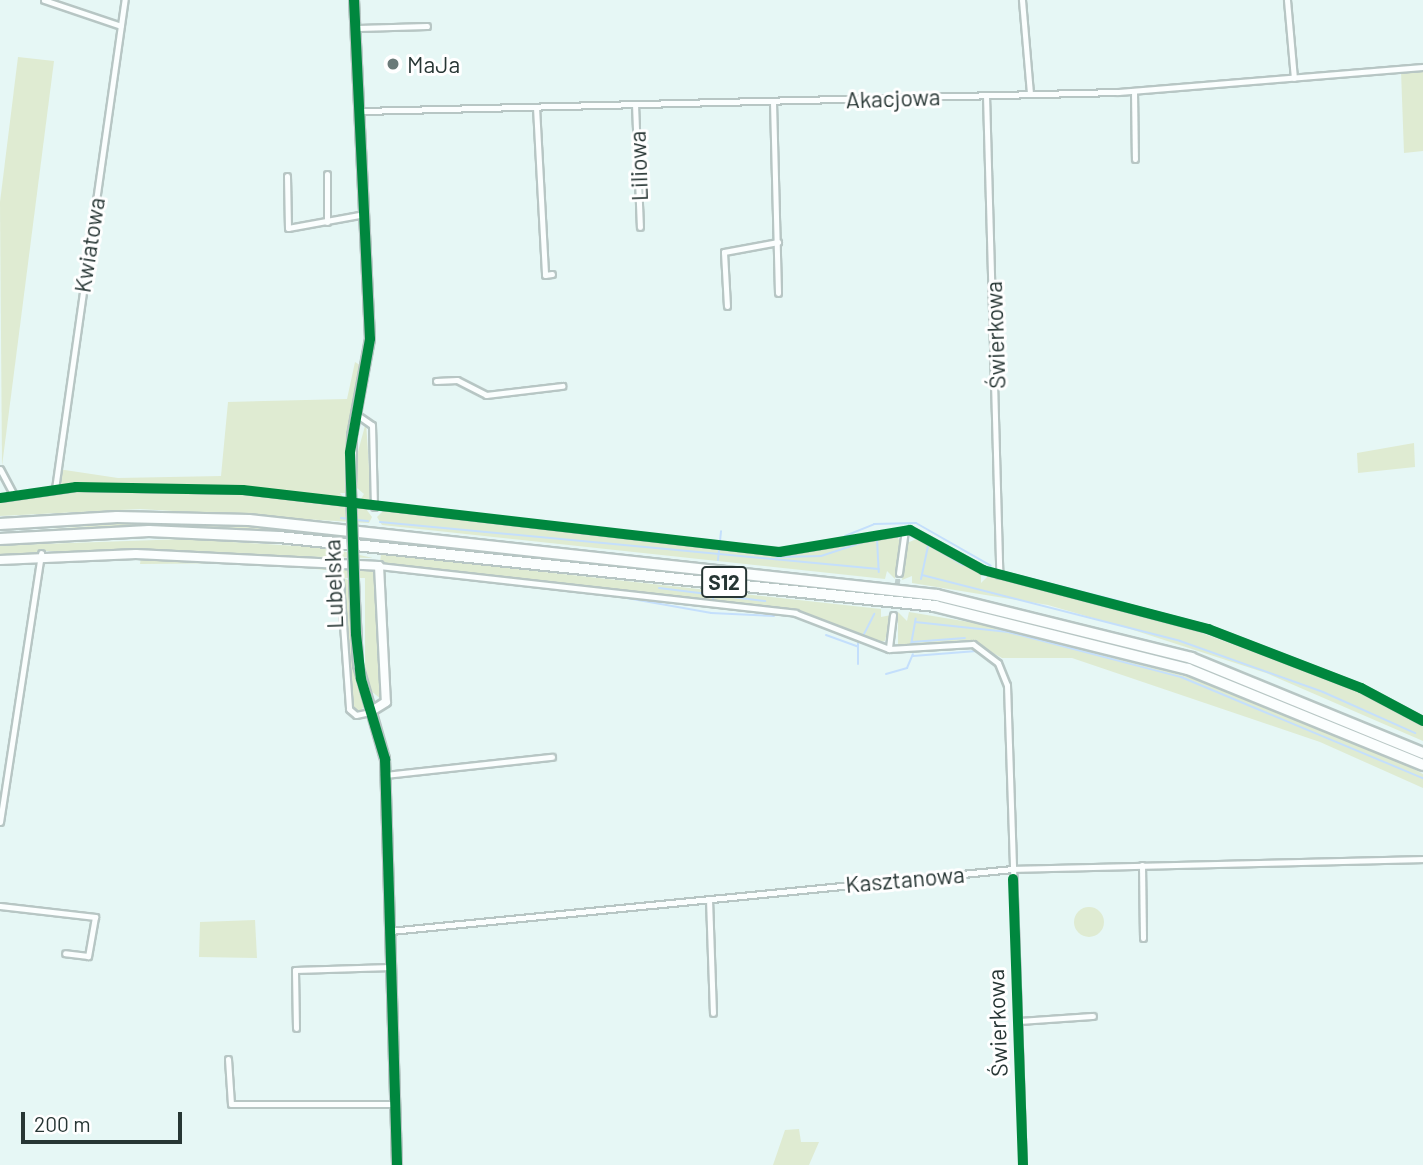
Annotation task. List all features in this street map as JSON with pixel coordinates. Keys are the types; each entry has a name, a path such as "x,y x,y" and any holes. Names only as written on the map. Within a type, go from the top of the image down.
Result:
{"highway":[{"name":"S12","path":"0,524 117,517 249,520 937,595 1191,658 1423,753"},
{"name":"S12","path":"0,538 149,531 279,537 926,604 1188,669 1423,765"}],"street":[{"path":"44,0 121,26"},
{"name":"Kwiatowa","path":"55,489 125,0"},
{"name":"Lubelska","path":"354,0 362,111 370,345 356,414 351,489 354,580 358,665 385,775 397,1165"},
{"path":"1022,0 1030,93"},
{"path":"1287,0 1294,78"},
{"path":"358,28 427,26"},
{"name":"Akacjowa","path":"362,111 1134,91 1423,67"},
{"path":"1134,91 1135,159"},
{"name":"Świerkowa","path":"986,95 999,575"},
{"path":"773,102 778,293"},
{"name":"Liliowa","path":"635,104 640,228"},
{"path":"536,107 545,275 552,274"},
{"path":"327,174 327,222"},
{"path":"287,176 288,228 365,214"},
{"path":"727,306 724,252 778,242"},
{"path":"436,380 457,380 486,395 562,386"},
{"path":"356,414 372,425 374,507"},
{"path":"0,469 14,495"},
{"path":"0,498 55,489 225,488 779,552 905,530 999,575 1209,629 1349,684 1423,720"},
{"path":"899,573 905,530"},
{"path":"0,822 41,554"},
{"path":"0,560 41,554 379,566 795,613 888,649 893,615"},
{"path":"340,582 349,709 356,715 370,712 386,702 379,566"},
{"name":"Świerkowa","path":"888,649 964,642 998,663 1008,697 1023,1165"},
{"path":"385,775 552,757"},
{"name":"Kasztanowa","path":"390,931 1012,869 1423,859"},
{"path":"1142,866 1143,938"},
{"path":"709,899 713,1013"},
{"path":"0,906 95,917 88,956 65,953"},
{"path":"296,1028 295,970 391,967"},
{"path":"1018,1021 1093,1016"},
{"path":"228,1059 231,1104 395,1104"}],"green space":[{"path":"18,57 54,61 2,466 0,202"},
{"path":"1423,69 1423,151 1404,153 1401,71"},
{"path":"355,362 363,367 349,426 347,493 340,493 345,500 238,486 63,485 57,480 58,469 118,478 221,476 228,402 347,399"},
{"path":"366,422 371,498 366,503 359,502 364,494 357,488 356,459"},
{"path":"1414,443 1415,467 1358,473 1357,453"},
{"path":"87,490 234,491 366,509 372,517 369,523 140,509 0,516 0,501"},
{"path":"383,511 780,556 896,534 900,542 895,579 887,571 885,579 382,525 377,517"},
{"path":"139,522 277,528 411,541 139,526 0,533"},
{"path":"921,537 981,572 981,583 989,575 1175,623 1348,687 1423,724 1423,741 1266,673 1124,627 1048,605 912,583 912,576 902,580 907,543"},
{"path":"185,539 328,548 373,558 45,551 0,556 0,546"},
{"path":"493,549 876,591 1012,613 1239,678 1379,735 1423,761 1238,682 1062,629 875,595"},
{"path":"381,554 881,609 881,617 891,615 885,641 876,643 799,611 380,563"},
{"path":"141,557 258,563 140,564"},
{"path":"261,563 374,570 382,700 370,690 365,665 365,578 344,578 350,581 354,660 365,705 360,712 352,707 343,572"},
{"path":"898,612 907,621 909,612 1023,631 1220,686 1390,757 1423,774 1423,788 1320,742 1072,658 1002,658 969,640 898,645"},
{"path":"1089,907 1100,911 1104,922 1100,933 1089,937 1078,933 1074,922 1078,911"},
{"path":"255,920 257,958 199,957 200,922"},
{"path":"799,1129 801,1142 819,1142 809,1165 773,1165 785,1130"}],"waterway":[{"path":"341,518 350,519"},
{"path":"356,520 368,521"},
{"path":"380,522 879,569"},
{"path":"845,536 874,524 916,523 991,566"},
{"path":"718,560 721,531"},
{"path":"776,557 821,556 873,539"},
{"path":"877,539 879,572"},
{"path":"924,542 963,565"},
{"path":"921,579 928,546"},
{"path":"1009,573 1123,602"},
{"path":"922,575 1180,641 1323,692 1415,733"},
{"path":"659,588 765,601"},
{"path":"713,599 714,592"},
{"path":"610,595 711,613 774,616"},
{"path":"863,636 874,614"},
{"path":"911,645 916,618"},
{"path":"915,622 1008,632 1181,677 1423,778"},
{"path":"826,635 857,646"},
{"path":"912,642 965,638"},
{"path":"858,643 858,664"},
{"path":"913,656 977,651"},
{"path":"886,674 907,668 913,654"}],"tunnel":[{"path":"896,591 899,573"}],"cycle path":[{"path":"354,0 370,339 350,453 356,634 361,679 385,759 397,1165"},
{"path":"0,498 76,487 243,490 779,552 910,530 983,570 1208,629 1361,688 1423,721"},
{"path":"1013,879 1023,1165"}],"place":[{"name":"MaJa","path":"393,64"}]}
